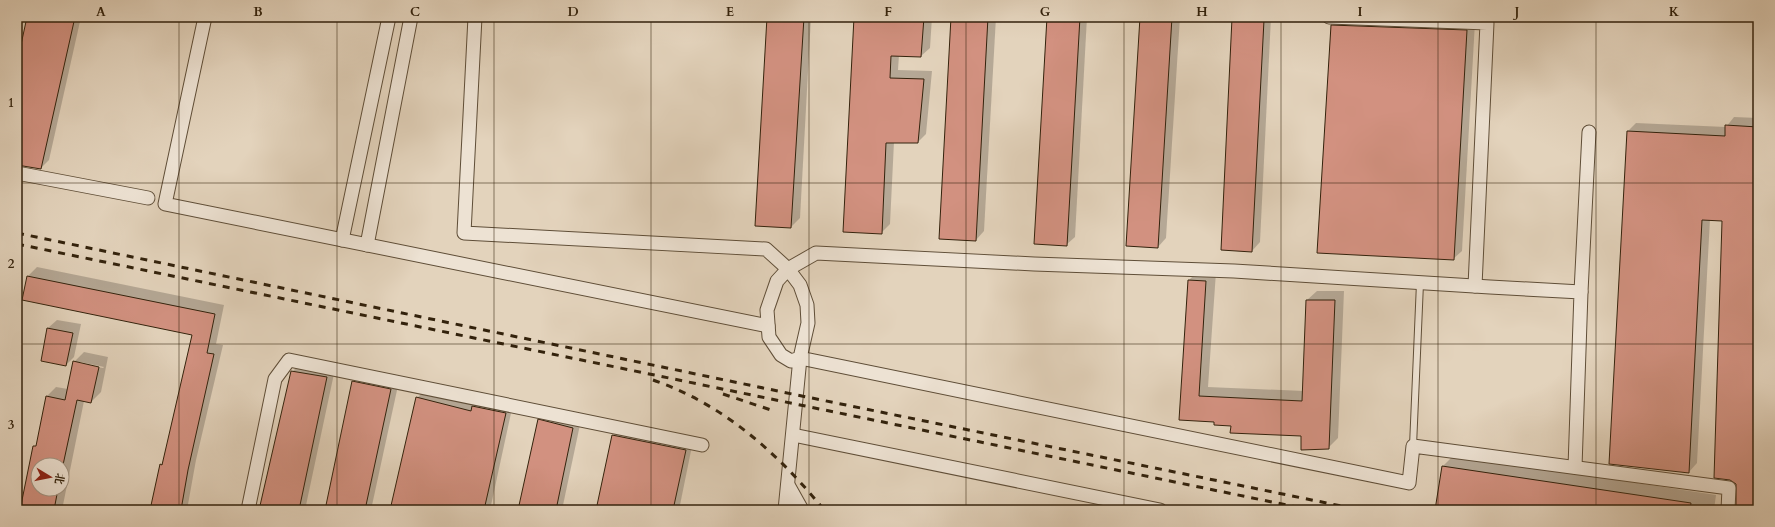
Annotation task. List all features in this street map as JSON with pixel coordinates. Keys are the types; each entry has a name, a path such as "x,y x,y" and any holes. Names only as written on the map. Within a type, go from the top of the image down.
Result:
{"street":[{"path":"205,17 166,204 768,326"},
{"path":"342,240 389,17"},
{"path":"367,245 411,17"},
{"path":"475,17 464,233 766,248 788,269 800,285 807,305 808,323 800,358 785,510"},
{"path":"1329,17 1487,23 1475,286"},
{"path":"1575,467 1581,292 1589,132"},
{"path":"17,173 148,198"},
{"path":"1581,292 1234,271 1034,264 816,253 788,269 776,281 767,310 769,337 780,355 791,361 800,358 1409,483 1413,446 1729,488 1728,510"},
{"path":"248,510 274,379 289,360 702,445"},
{"path":"793,435 1160,510"},
{"path":"788,485 802,510"}],"lane":[{"path":"1413,446 1420,283"}],"building":[{"path":"27,17 75,17 41,169 17,165 17,63"},
{"path":"767,17 804,17 791,228 755,226"},
{"path":"854,17 924,17 921,57 891,56 890,78 924,79 918,143 886,143 882,234 843,232"},
{"path":"951,17 988,17 976,241 939,239"},
{"path":"1047,17 1080,17 1067,246 1034,244"},
{"path":"1140,17 1172,17 1158,248 1126,246"},
{"path":"1232,18 1264,20 1252,252 1221,250"},
{"path":"1331,25 1467,30 1454,260 1317,253"},
{"path":"1725,125 1758,127 1758,510 1736,510 1736,484 1730,480 1714,478 1722,221 1702,220 1689,473 1609,464 1627,131 1725,136"},
{"path":"27,276 215,314 207,353 214,354 188,470 181,510 150,510 192,335 22,300"},
{"path":"1188,280 1206,281 1199,396 1302,401 1306,300 1335,300 1329,449 1301,450 1301,436 1230,433 1231,426 1214,425 1214,422 1179,420"},
{"path":"47,328 73,333 66,366 41,361"},
{"path":"73,361 99,367 91,403 77,400 65,457 31,457 33,446 36,446 46,396 65,400"},
{"path":"291,371 327,377 299,510 259,510"},
{"path":"352,381 391,389 365,510 325,510"},
{"path":"416,397 471,411 472,406 506,413 484,510 390,510"},
{"path":"538,419 573,428 556,510 518,510"},
{"path":"612,435 686,450 673,510 596,510"},
{"path":"30,461 30,497 56,497 54,510 20,510"},
{"path":"1442,466 1691,503 1690,510 1435,510"}],"railway":[{"path":"17,233 797,395 1361,510"},
{"path":"17,244 1311,510"},
{"path":"653,380 679,390 703,402 748,433 788,469 824,510"},
{"path":"723,394 774,411"}]}
